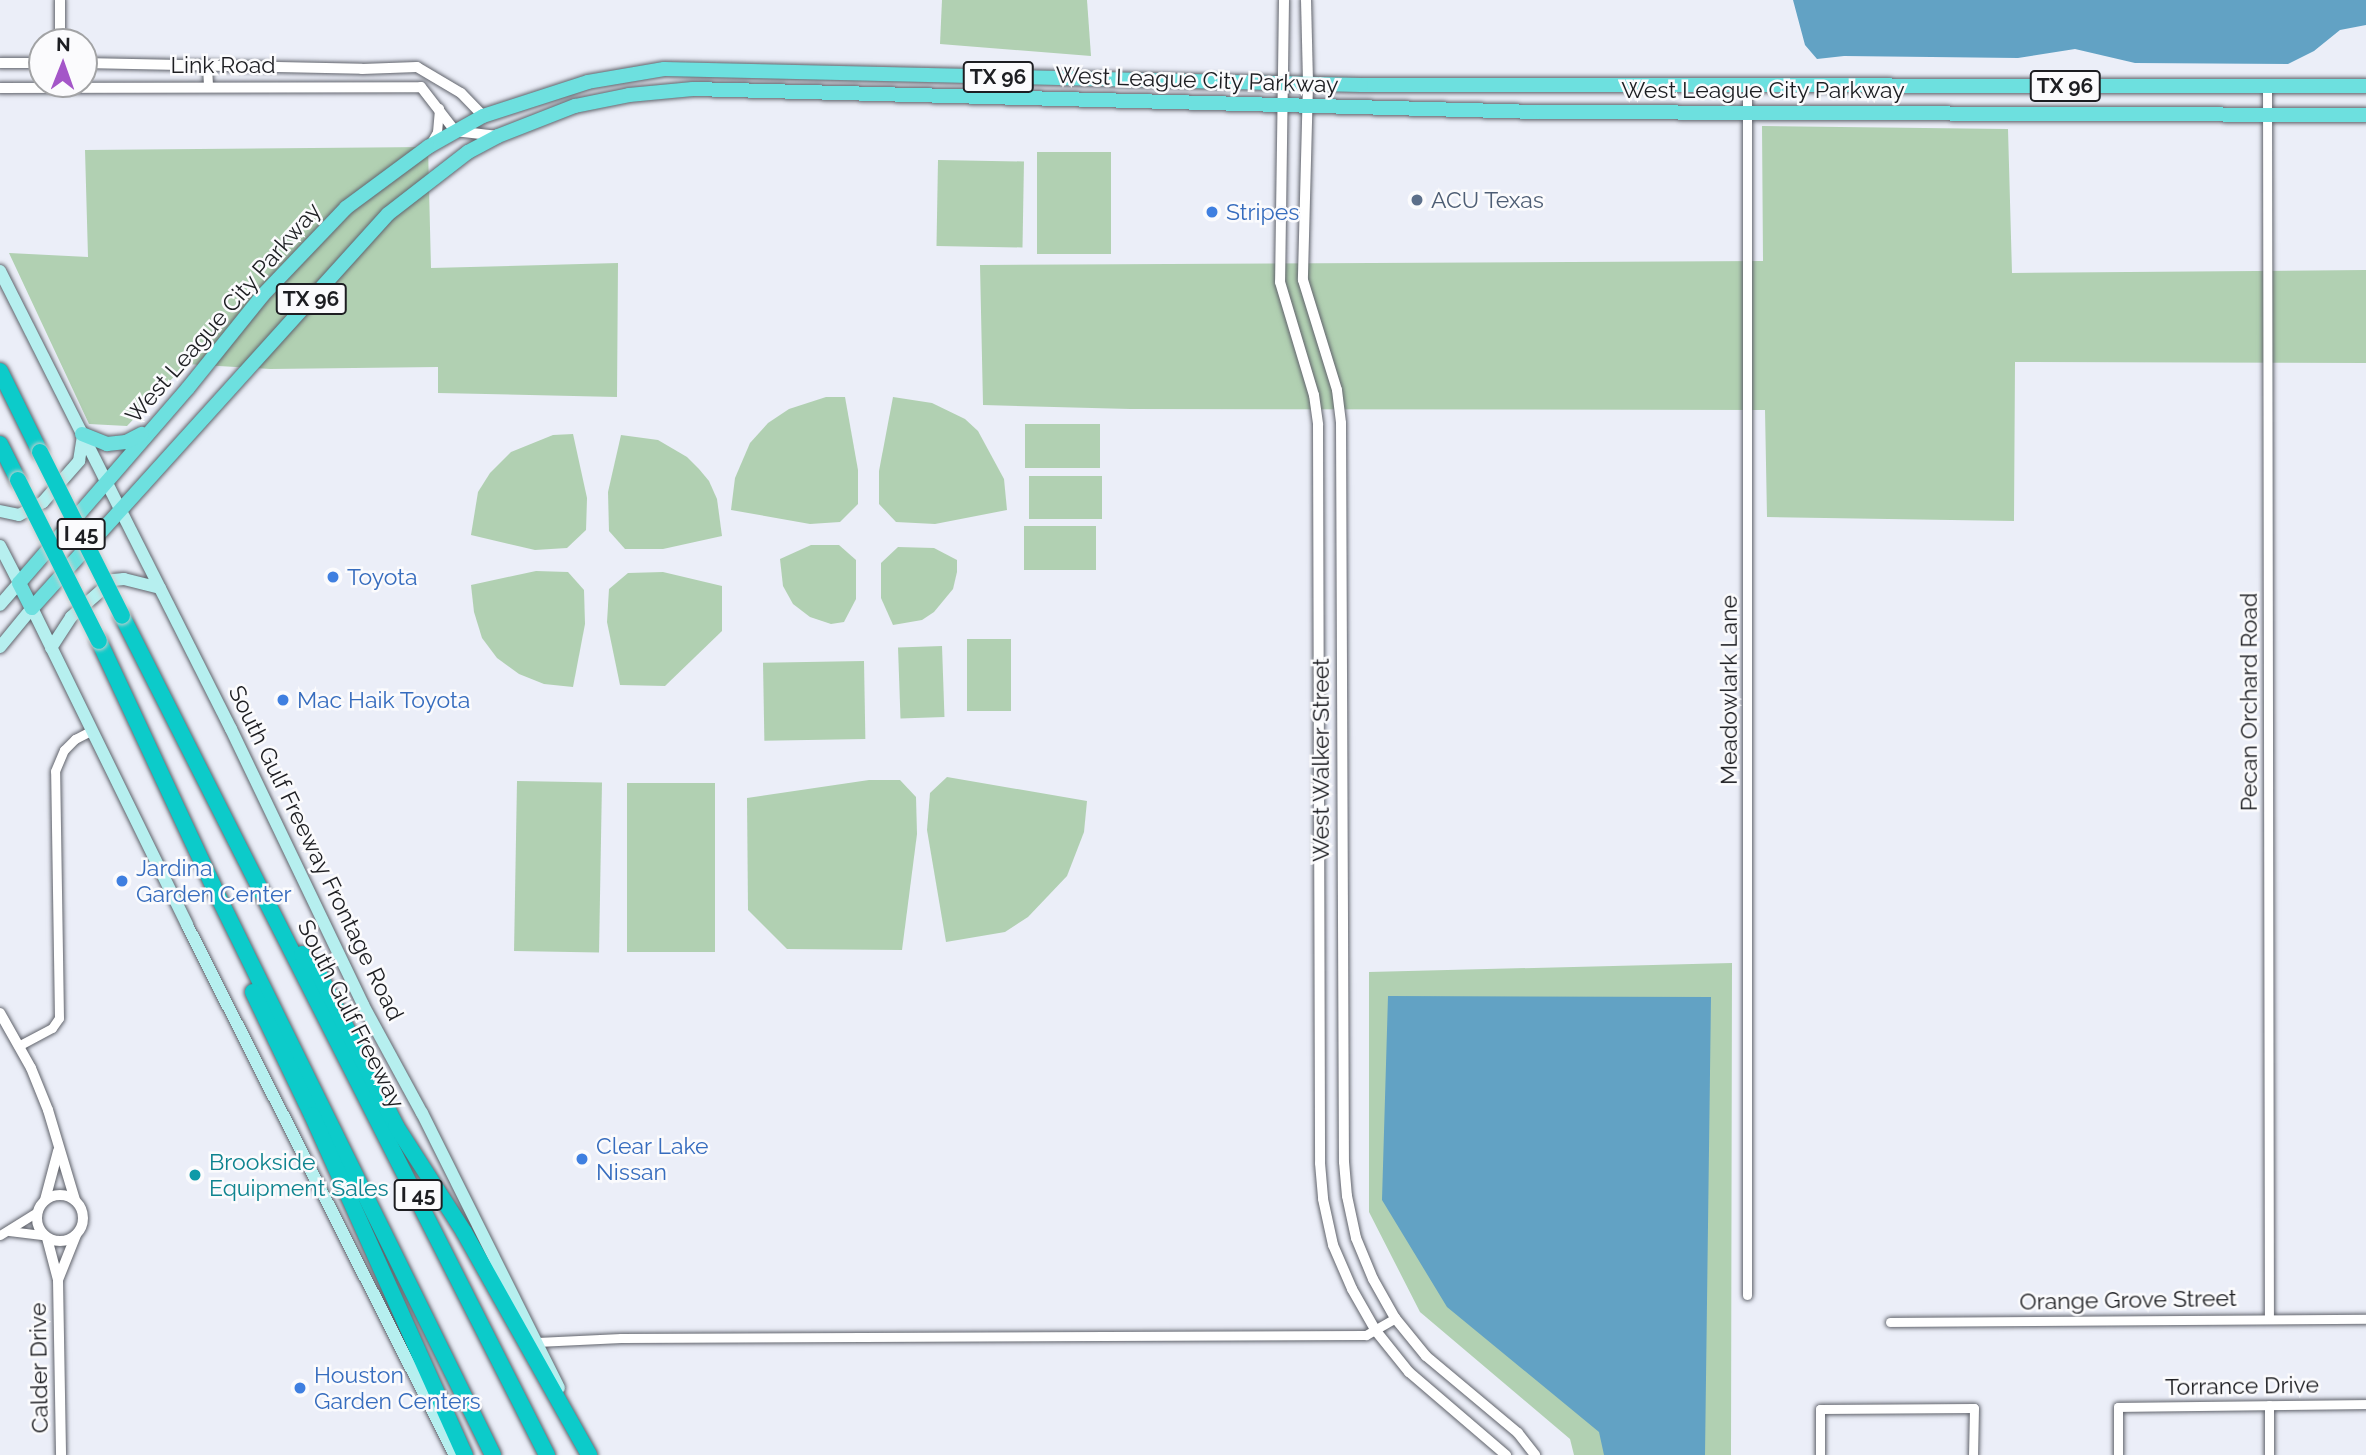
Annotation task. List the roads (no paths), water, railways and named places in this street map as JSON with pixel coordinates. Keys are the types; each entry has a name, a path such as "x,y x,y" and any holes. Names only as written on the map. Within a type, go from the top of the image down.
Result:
{"highway":[{"name":"South Gulf Freeway","path":"0,370 547,1455"},
{"name":"I 45","path":"0,444 99,641 187,828 493,1455"},
{"path":"187,828 219,922 312,1115 465,1455"},
{"path":"286,937 319,974 396,1126 464,1232 591,1455"}],"main road":[{"name":"West League City Parkway","path":"0,605 262,296 346,208 428,147 482,116 588,82 664,69 1283,84 2366,86"},
{"name":"West League City Parkway","path":"0,647 32,608 388,214 468,152 498,136 575,106 629,95 693,89 1537,112 2366,114"},
{"name":"South Gulf Freeway Frontage Road","path":"0,271 160,588 363,1005 422,1113 591,1455"},
{"path":"0,511 19,515 43,502 79,461 82,435 107,444 117,443 126,442 152,428"},
{"path":"0,546 455,1455"},
{"path":"51,648 71,617 113,580 124,579 160,588"}],"street":[{"path":"60,0 60,28"},
{"name":"West Walker Street","path":"1284,0 1280,282 1314,395 1318,425 1321,1175 1333,1245 1352,1289 1376,1331 1409,1372 1506,1455"},
{"name":"West Walker Street","path":"1306,0 1308,84 1303,280 1337,390 1341,423 1346,1196 1356,1238 1373,1279 1395,1318 1426,1356 1518,1433 1535,1455"},
{"path":"0,63 28,63"},
{"name":"Link Road","path":"98,63 417,68 451,85 482,116"},
{"path":"207,66 208,86"},
{"name":"Link Road","path":"98,85 421,87 439,106 455,131"},
{"name":"Meadowlark Lane","path":"1747,86 1747,1295"},
{"name":"Pecan Orchard Road","path":"2267,86 2269,1318"},
{"name":"Link Road","path":"0,88 28,87"},
{"path":"428,147 437,132 439,106"},
{"path":"455,131 498,136"},
{"path":"20,1045 52,1028 59,1018 55,771 64,750 75,739 91,731"},
{"path":"0,1013 20,1045 48,1110 58,1151 75,1200 83,1214 83,1222 76,1235 61,1241 45,1236 5,1233"},
{"path":"5,1233 37,1212 46,1200 58,1151"},
{"path":"46,1200 60,1195 75,1200"},
{"path":"37,1212 38,1226 45,1236"},
{"name":"Calder Drive","path":"58,1280 76,1235"},
{"name":"Calder Drive","path":"45,1236 58,1280 61,1455"},
{"path":"537,1342 635,1338 1367,1335 1395,1318"},
{"name":"Orange Grove Street","path":"1890,1322 2366,1318"},
{"name":"Torrance Drive","path":"2118,1455 2118,1407 2366,1404"},
{"path":"2269,1405 2269,1455"},
{"path":"1820,1455 1820,1409 1973,1408 1973,1455"}],"water":[{"path":"1793,0 2366,0 2366,25 2340,30 2314,51 2288,64 2135,63 2075,49 2018,58 1844,56 1817,59 1805,45"},
{"path":"1388,996 1711,997 1705,1455 1604,1455 1599,1432 1447,1307 1382,1200"}],"place":[{"name":"ACU Texas","path":"1417,200"},
{"name":"Stripes","path":"1212,212"},
{"name":"Toyota","path":"333,577"},
{"name":"Mac Haik Toyota","path":"283,700"},
{"name":"Jardina Garden Center","path":"122,881"},
{"name":"Clear Lake Nissan","path":"582,1159"},
{"name":"Brookside Equipment Sales","path":"195,1175"},
{"name":"Houston Garden Centers","path":"300,1388"}]}
